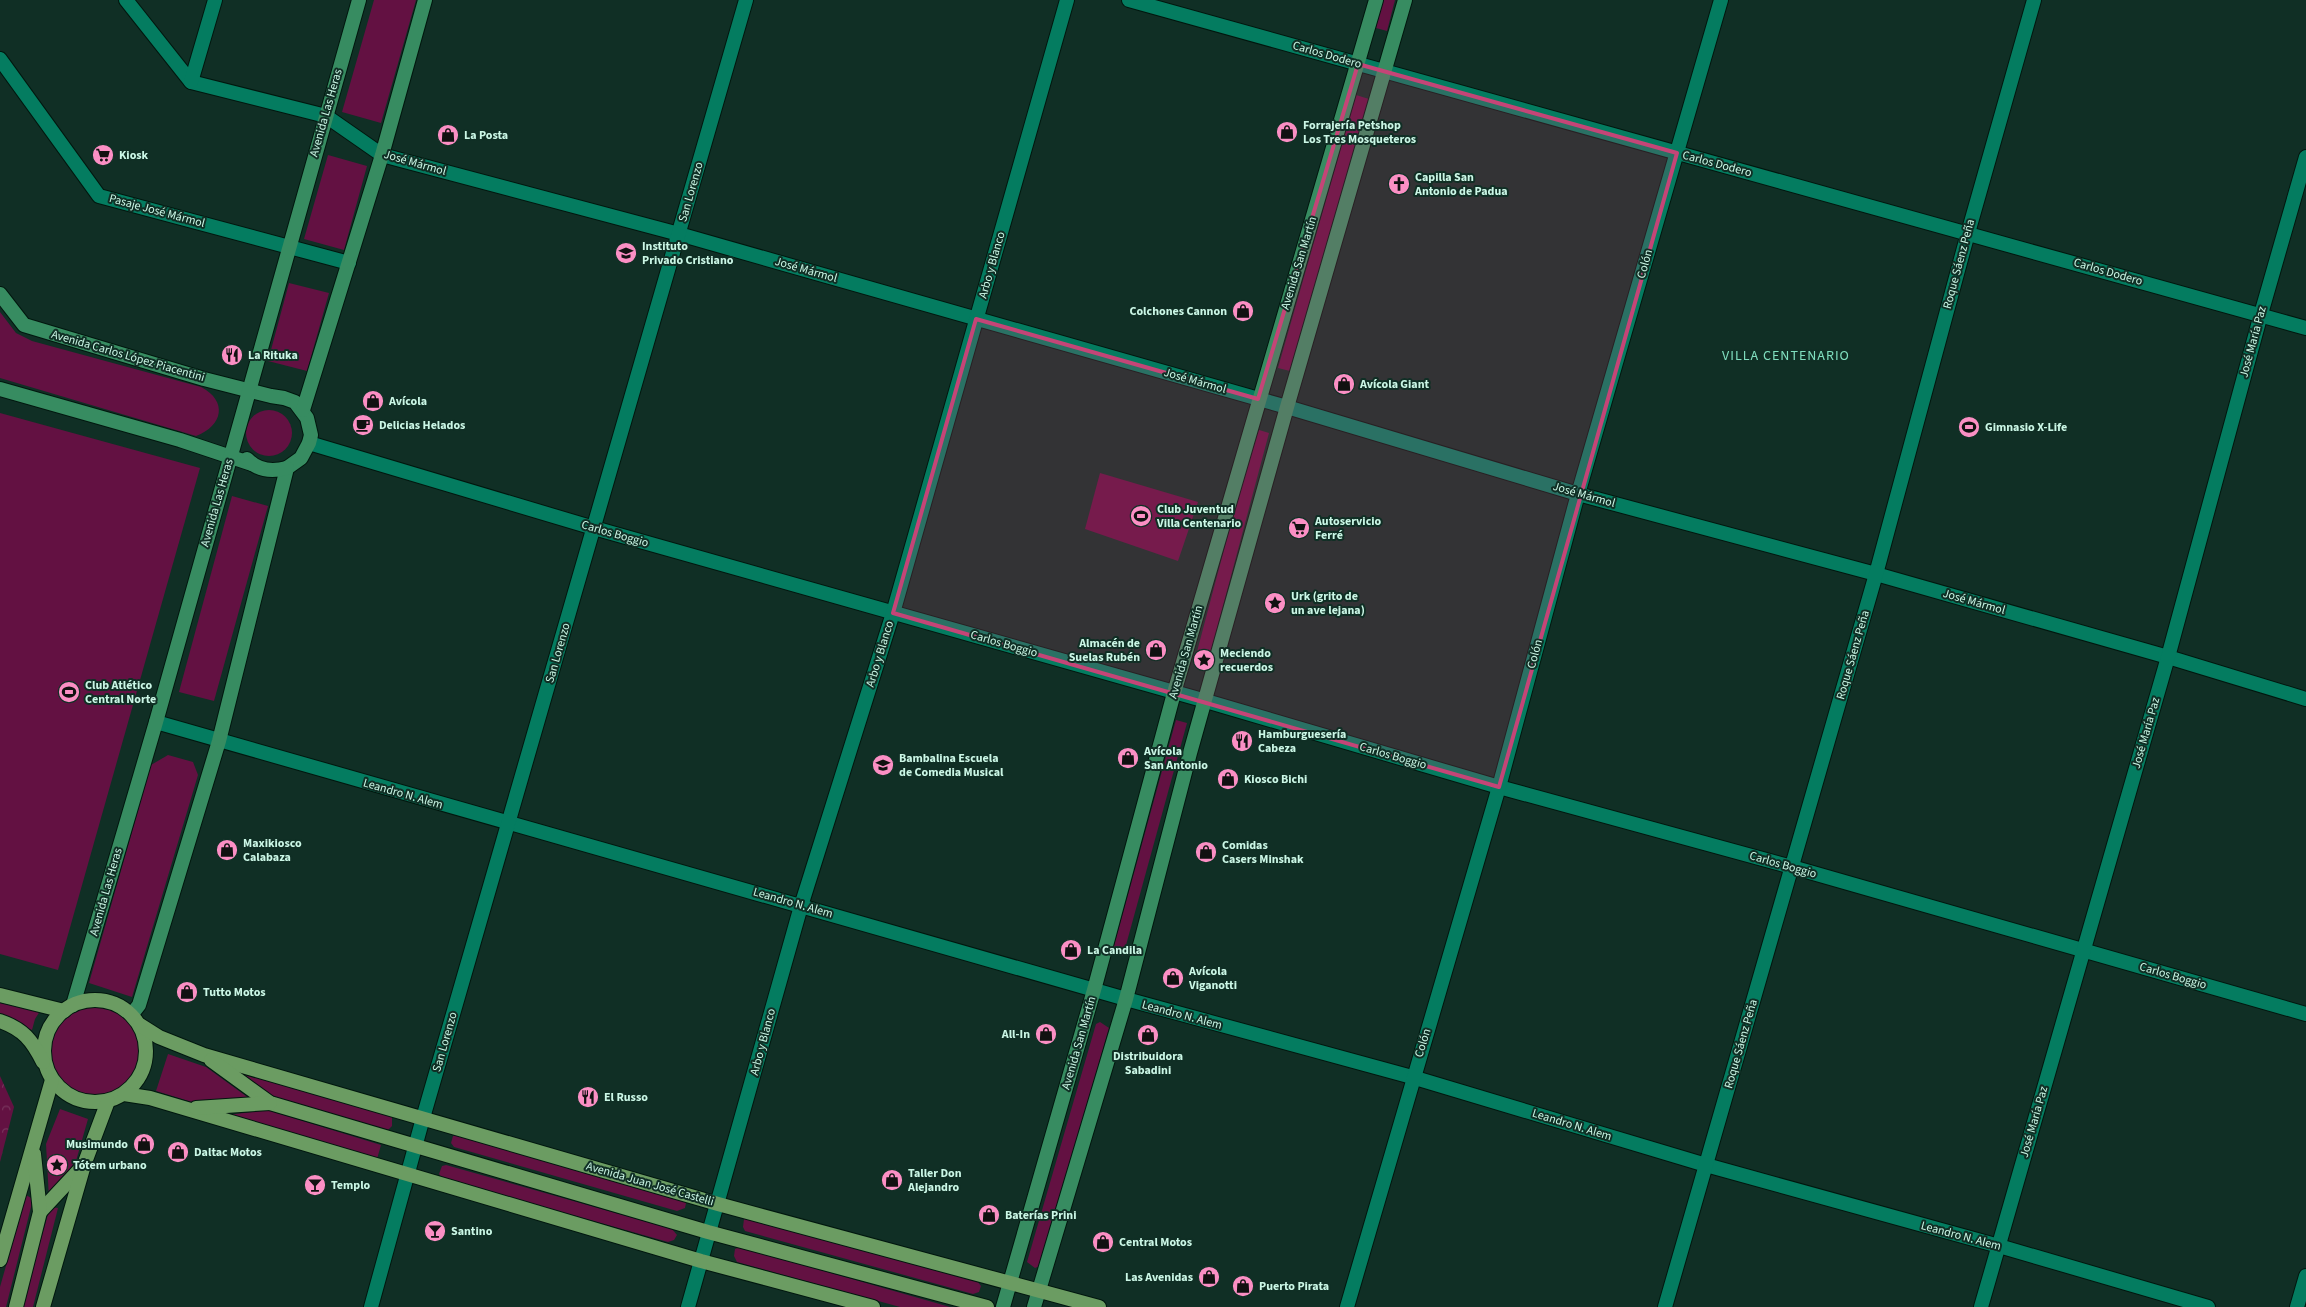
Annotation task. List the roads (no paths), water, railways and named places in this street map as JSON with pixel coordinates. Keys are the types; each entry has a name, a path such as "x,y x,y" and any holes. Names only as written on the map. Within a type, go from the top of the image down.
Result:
{"main road":[{"name":"Avenida Las Heras","path":"68,1008 156,722 358,0"},
{"path":"0,389 180,440 272,471 287,468 301,458 309,444 310,426 303,410 382,155 425,0"},
{"name":"Avenida San Martín","path":"1003,1307 1094,990 1174,693 1258,399 1376,0"},
{"path":"1034,1307 1126,1000 1287,407 1405,0"},
{"name":"Avenida Carlos López Piacentini","path":"0,294 24,325 204,379 284,398 303,410"},
{"path":"241,414 254,401 271,396"},
{"path":"236,435 240,452 252,464"},
{"path":"136,1020 219,741 287,468"},
{"path":"0,994 68,1008"},
{"path":"0,1021 12,1025 32,1041 50,1074 64,1092 78,1099 93,1102 108,1101 124,1094 138,1080 146,1062 146,1043 136,1020 116,1004 98,1000 85,1001 68,1008 53,1023 46,1037 44,1053 50,1074 33,1146 0,1260"},
{"name":"Avenida Juan José Castelli","path":"136,1020 159,1037 204,1055 718,1204 1099,1307"},
{"name":"Avenida Juan José Castelli","path":"204,1055 270,1103 708,1232 987,1307"},
{"name":"Avenida Juan José Castelli","path":"124,1094 150,1098 701,1261 873,1307"},
{"path":"43,1307 84,1166 108,1101"},
{"name":"Avenida Juan José Castelli","path":"184,1109 270,1103"},
{"path":"16,1307 40,1212 33,1146"},
{"path":"40,1212 84,1166"}],"street":[{"path":"126,0 191,82"},
{"path":"191,82 215,0"},
{"name":"San Lorenzo","path":"371,1307 423,1118 746,0"},
{"name":"Arbo y Blanco","path":"688,1307 801,906 892,613 1067,0"},
{"name":"Carlos Dodero","path":"1129,0 2306,328"},
{"name":"Colón","path":"1347,1307 1412,1077 1498,787 1578,494 1721,0"},
{"name":"Roque Sáenz Peña","path":"1665,1307 1876,574 1968,233 2034,0"},
{"name":"Pasaje José Mármol","path":"0,59 100,196 349,263"},
{"name":"José Mármol","path":"191,82 326,116 382,155 678,234 1287,407 1578,494 1876,574 2168,657 2306,699"},
{"name":"José María Paz","path":"1981,1307 2168,657 2261,314 2306,158"},
{"name":"Carlos Boggio","path":"309,444 594,528 1206,701 1498,787 1792,867 2306,1014"},
{"name":"Leandro N. Alem","path":"156,722 1126,1000 1412,1077 1706,1165 1999,1246 2208,1307"},
{"path":"2297,1307 2306,1276"}],"place":[{"name":"Forrajería Petshop Los Tres Mosqueteros","path":"1287,132"},
{"name":"La Posta","path":"448,135"},
{"name":"Kiosk","path":"103,155"},
{"name":"Capilla San Antonio de Padua","path":"1399,184"},
{"name":"Instituto Privado Cristiano","path":"626,253"},
{"name":"Colchones Cannon","path":"1243,311"},
{"name":"La Rituka","path":"232,355"},
{"name":"Avícola Giant","path":"1344,384"},
{"name":"Avícola","path":"373,401"},
{"name":"Delicias Helados","path":"363,425"},
{"name":"Gimnasio X-Life","path":"1969,427"},
{"name":"Club Juventud Villa Centenario","path":"1141,516"},
{"name":"Autoservicio Ferré","path":"1299,528"},
{"name":"Urk (grito de un ave lejana)","path":"1275,603"},
{"name":"Almacén de Suelas Rubén","path":"1156,650"},
{"name":"Meciendo recuerdos","path":"1204,660"},
{"name":"Club Atlético Central Norte","path":"69,692"},
{"name":"Hamburguesería Cabeza","path":"1242,741"},
{"name":"Avícola San Antonio","path":"1128,758"},
{"name":"Bambalina Escuela de Comedia Musical","path":"883,765"},
{"name":"Kiosco Bichi","path":"1228,779"},
{"name":"Maxikiosco Calabaza","path":"227,850"},
{"name":"Comidas Casers Minshak","path":"1206,852"},
{"name":"La Candila","path":"1071,950"},
{"name":"Avícola Viganotti","path":"1173,978"},
{"name":"Tutto Motos","path":"187,992"},
{"name":"All-In","path":"1046,1034"},
{"name":"Distribuidora Sabadini","path":"1148,1035"},
{"name":"El Russo","path":"588,1097"},
{"name":"Musimundo","path":"144,1144"},
{"name":"Daltac Motos","path":"178,1152"},
{"name":"Tótem urbano","path":"57,1165"},
{"name":"Taller Don Alejandro","path":"892,1180"},
{"name":"Templo","path":"315,1185"},
{"name":"Baterías Prini","path":"989,1215"},
{"name":"Santino","path":"435,1231"},
{"name":"Central Motos","path":"1103,1242"},
{"name":"Las Avenidas","path":"1209,1277"},
{"name":"Puerto Pirata","path":"1243,1286"}],"district":[{"name":"VILLA CENTENARIO","path":"1786,356"}]}
